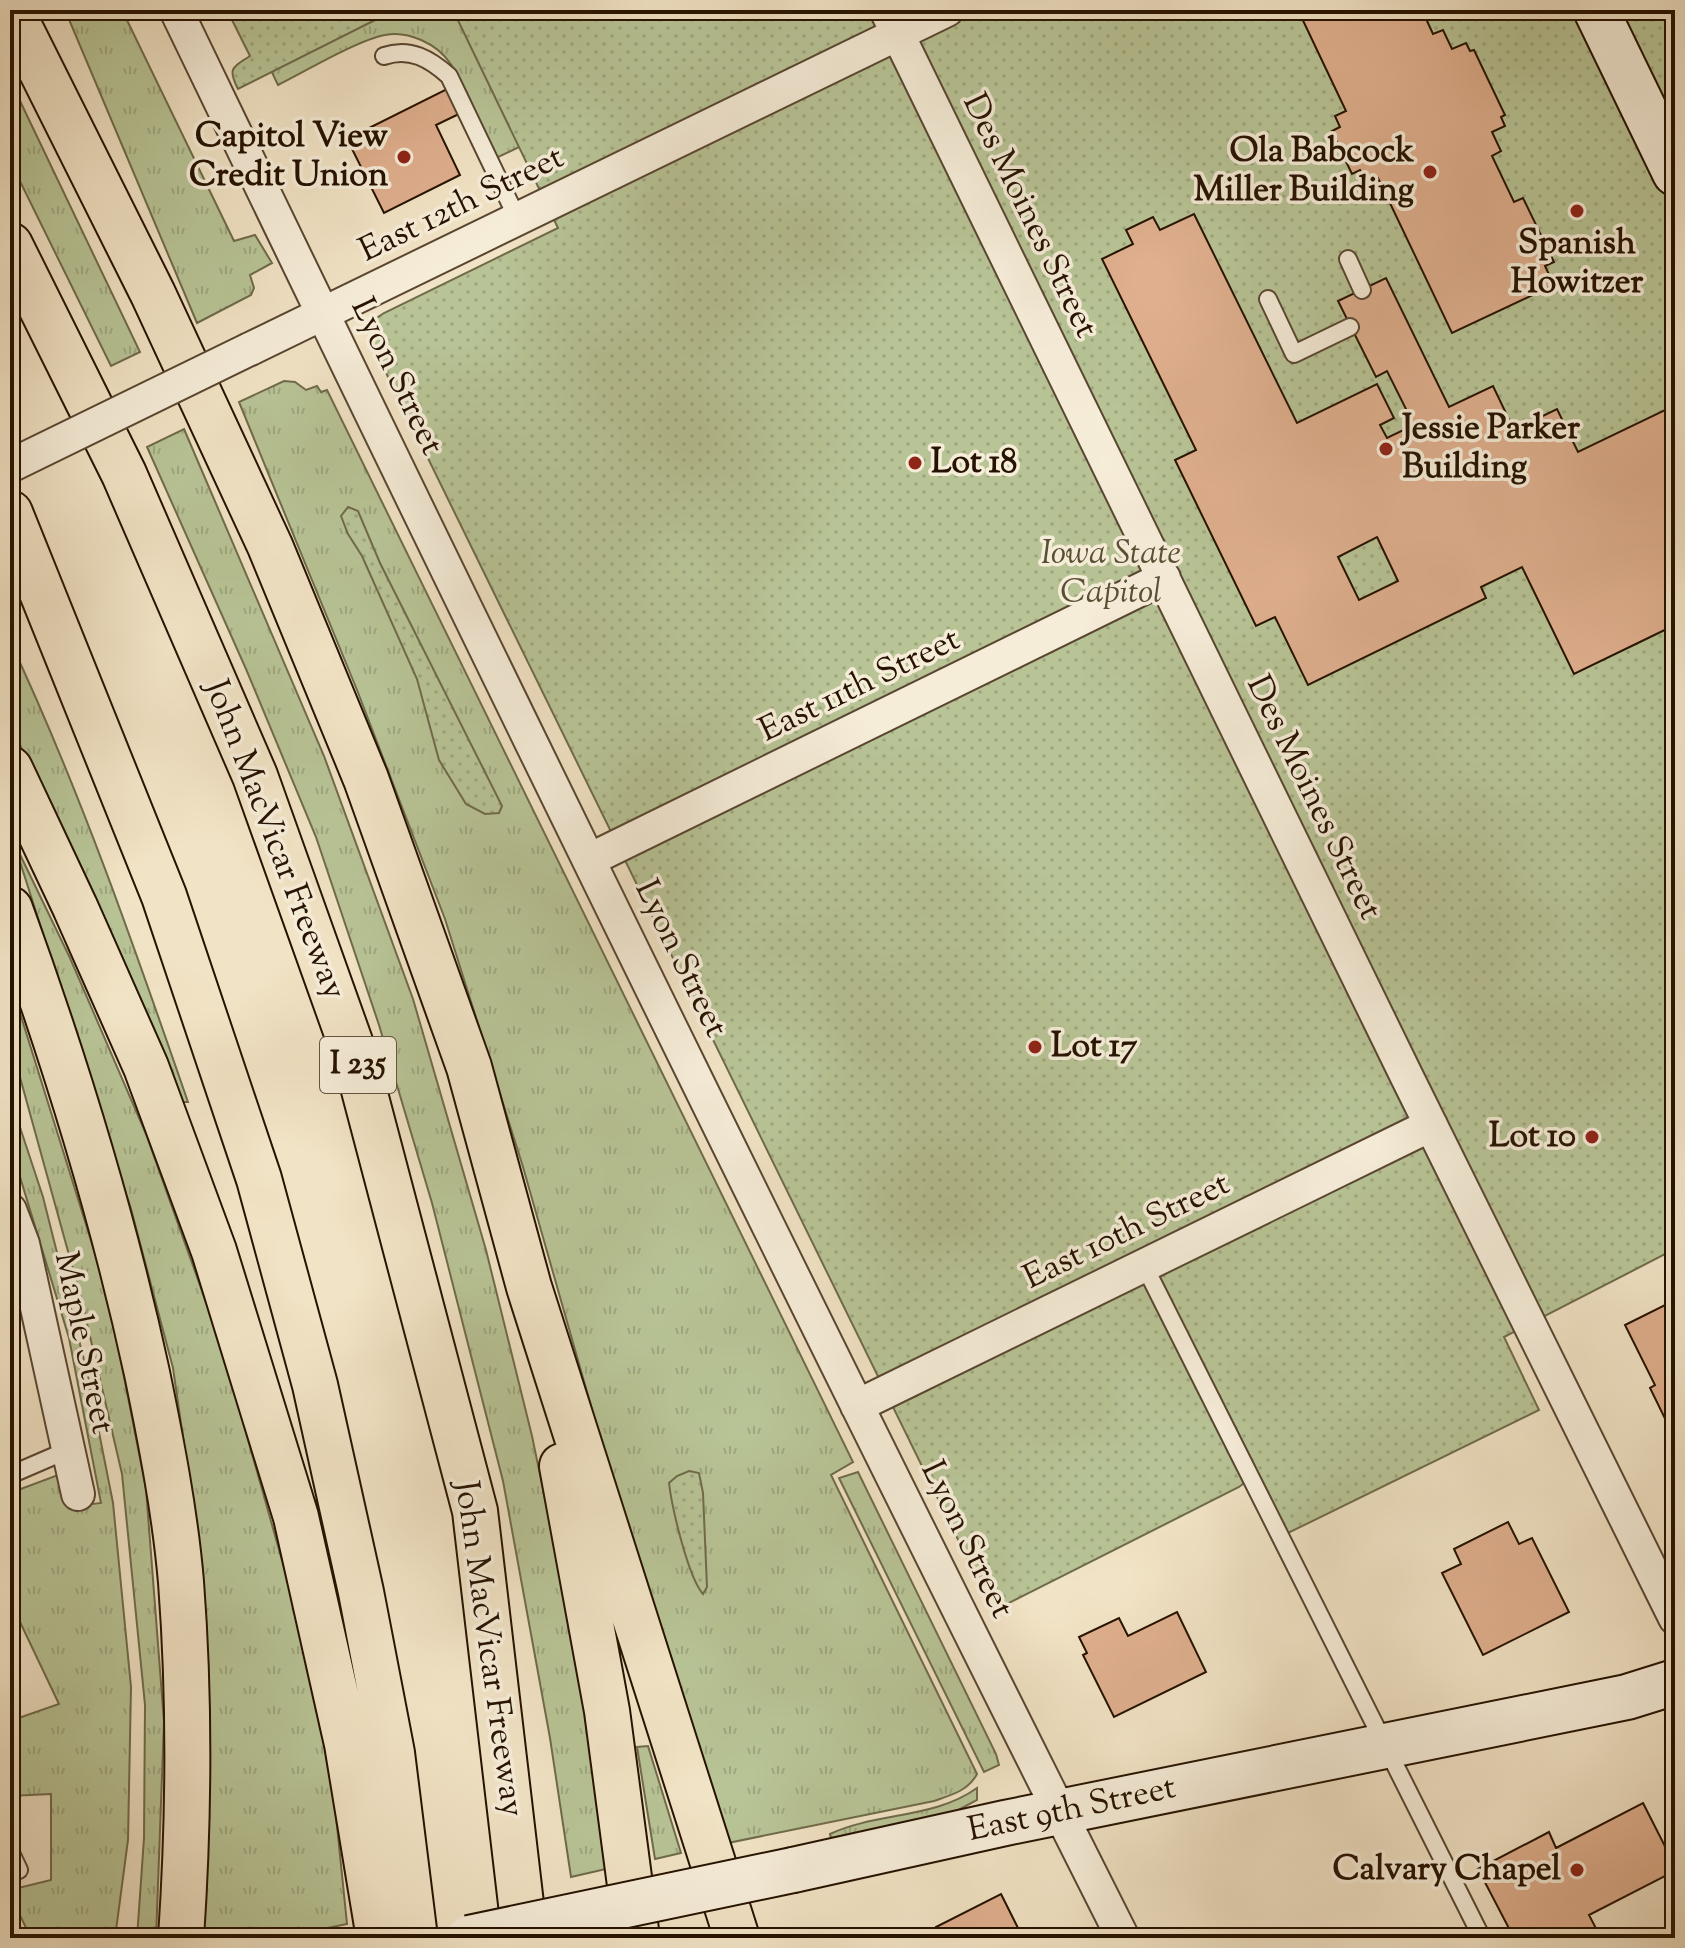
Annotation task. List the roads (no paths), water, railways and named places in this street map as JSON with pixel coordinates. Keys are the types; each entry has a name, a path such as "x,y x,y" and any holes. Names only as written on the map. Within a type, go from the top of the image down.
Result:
{"highway":[{"path":"11,10 91,165 270,546 366,779 469,1067 529,1287 737,1938"},
{"path":"31,10 91,165"},
{"name":"John MacVicar Freeway","path":"10,245 124,474 255,776 355,1056 475,1511 525,1938"},
{"path":"10,513 164,896 259,1179 315,1385 361,1592 392,1753 415,1938"},
{"path":"10,769 146,1067 214,1251 296,1517 347,1744 379,1938"},
{"path":"10,909 93,1162 134,1312 162,1444 180,1580 188,1731 181,1938"},
{"path":"529,1287 607,1711 637,1938"}],"street":[{"name":"Lyon Street","path":"176,10 857,1406 1123,1938"},
{"name":"East 12th Street","path":"10,466 518,220 892,22 947,10"},
{"path":"1596,10 1675,173"},
{"name":"Des Moines Street","path":"892,22 1675,1618"},
{"name":"East 11th Street","path":"589,860 1164,578"},
{"name":"East 10th Street","path":"857,1406 1431,1125"},
{"name":"Maple Street","path":"10,1210 23,1244 78,1494"},
{"name":"East 9th Street","path":"469,1938 1058,1812 1627,1697 1675,1682"}],"lane":[{"path":"384,56 394,53 419,55 449,76 518,220"},
{"path":"1348,259 1362,290"},
{"path":"1268,299 1294,354 1350,327"},
{"path":"1144,1265 1482,1938"},
{"path":"10,1475 68,1450"},
{"path":"10,1851 19,1870"}],"place":[{"name":"Capitol View Credit Union","path":"404,157"},
{"name":"Ola Babcock Miller Building","path":"1430,172"},
{"name":"Spanish Howitzer","path":"1577,211"},
{"name":"Jessie Parker Building","path":"1386,449"},
{"name":"Lot 18","path":"915,463"},
{"name":"Lot 17","path":"1035,1047"},
{"name":"Lot 10","path":"1592,1137"},
{"name":"Calvary Chapel","path":"1577,1870"}],"park label":[{"name":"Iowa State Capitol","path":"1111,574"}]}
